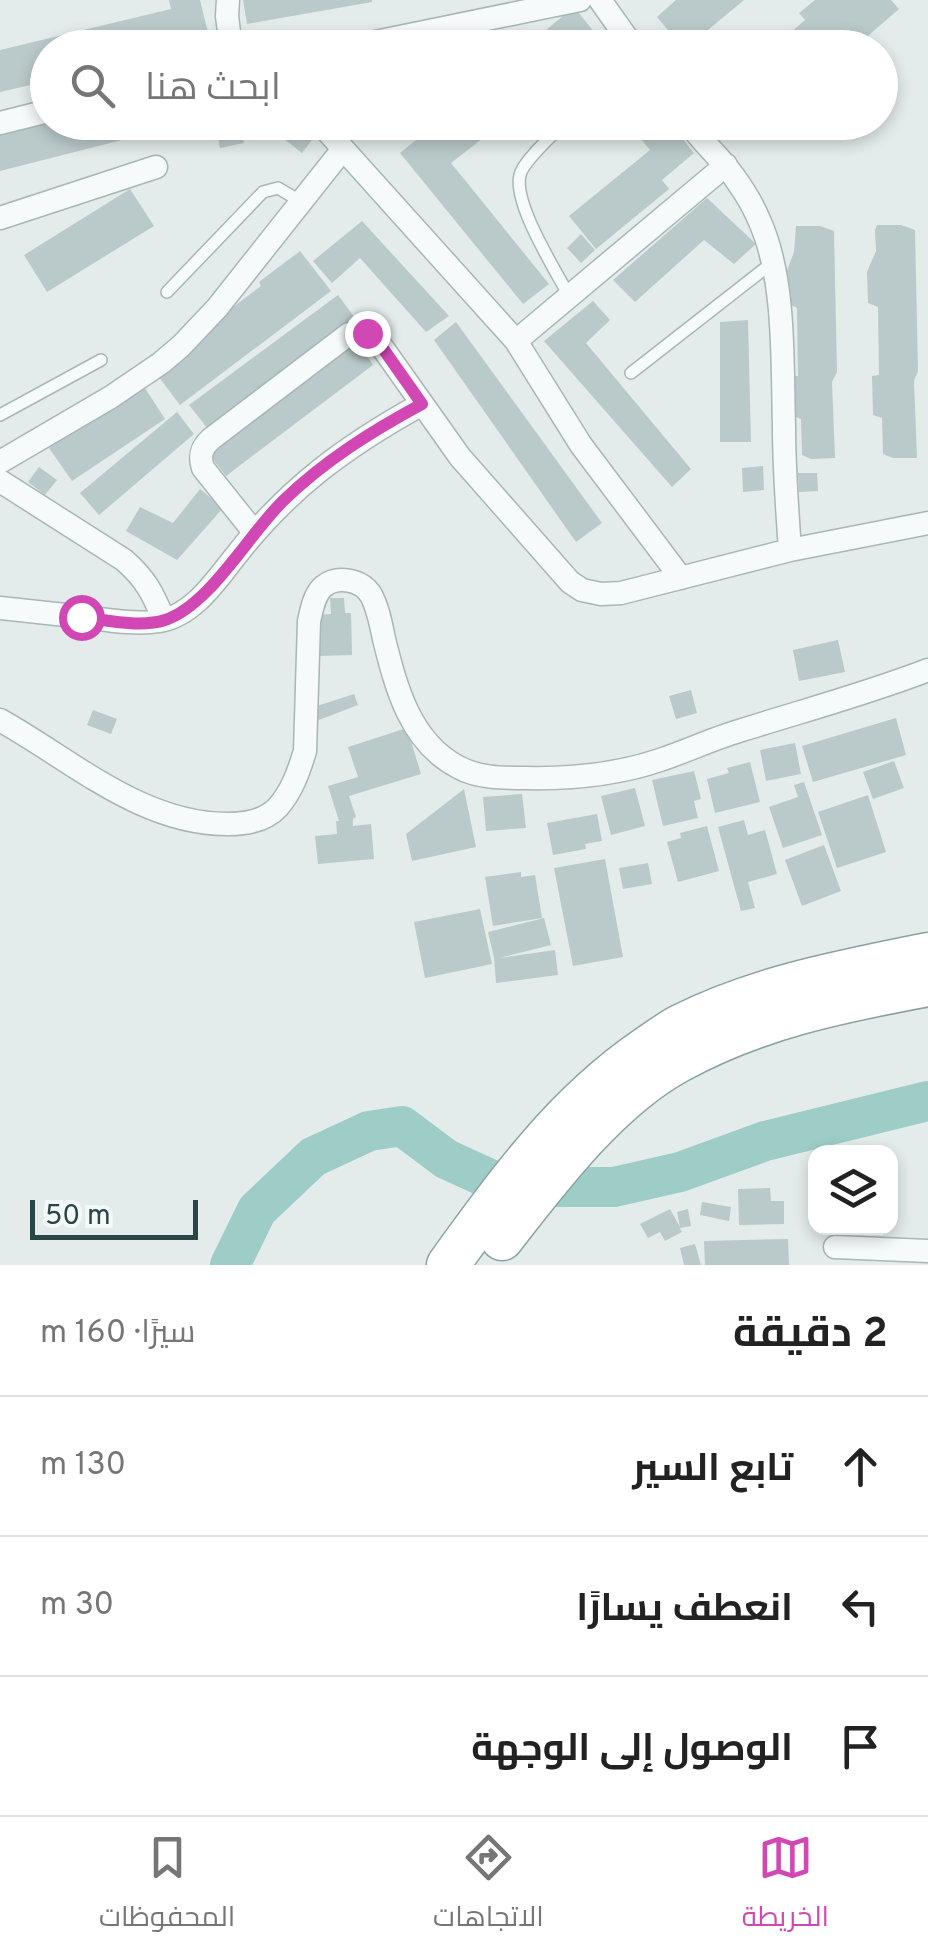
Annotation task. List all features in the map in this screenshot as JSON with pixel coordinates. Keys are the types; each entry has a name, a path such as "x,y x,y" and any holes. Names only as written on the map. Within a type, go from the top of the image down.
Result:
{"highway":[{"path":"483,1265 613,1071 678,1027 740,1000 843,971 928,954"},
{"path":"448,1265 486,1212 570,1132 608,1114 677,1062 771,1021 832,1003 928,985"}],"street":[{"path":"228,0 229,30"},
{"path":"409,30 479,10 580,0"},
{"path":"600,0 621,30"},
{"path":"0,123 30,116"},
{"path":"334,140 516,341 581,445 681,578"},
{"path":"701,140 726,165 760,222 772,263 782,346 790,550"},
{"path":"0,462 112,397 181,346 217,308 342,149"},
{"path":"516,341 726,165"},
{"path":"0,218 156,167"},
{"path":"254,532 203,468 202,449 348,334 361,332 372,336 460,457 557,569 582,590 620,593 790,550 928,523"},
{"path":"0,608 114,620 164,620 185,610 206,593 284,499 370,432 422,404"},
{"path":"0,481 142,575 164,620"},
{"path":"0,720 132,800 164,813 215,824 262,819 277,808 299,770 305,741 309,621 313,604 324,586 348,580 370,593 392,672 405,708 422,737 456,767 478,776 570,779 627,770 928,670"},
{"path":"835,1247 928,1251"}],"lane":[{"path":"549,140 520,172 519,190 525,212 569,296"},
{"path":"167,292 262,192 278,188 300,202"},
{"path":"631,373 772,263"},
{"path":"0,415 101,360"}],"building":[{"path":"169,0 200,0 207,30 83,30 171,9"},
{"path":"243,0 372,0 372,2 247,24"},
{"path":"676,0 744,0 708,30 668,30 657,17"},
{"path":"815,0 891,0 899,9 875,30 794,30 805,20 799,13"},
{"path":"574,7 593,30 546,30"},
{"path":"30,43 30,85 0,92 0,50"},
{"path":"30,125 30,140 122,140 0,171 0,131"},
{"path":"218,140 243,140 244,143 220,148"},
{"path":"285,140 312,140 302,153"},
{"path":"416,140 481,140 451,163 549,284 523,304 400,153"},
{"path":"642,140 684,140 694,153 662,180 669,189 596,249 569,216 650,150"},
{"path":"130,189 154,226 47,292 24,255"},
{"path":"707,198 756,244 734,264 704,240 635,302 613,280"},
{"path":"362,221 449,316 426,332 360,258 332,283 313,261"},
{"path":"877,225 901,225 915,230 917,458 883,454 882,418 873,415 872,376 879,375 878,307 868,303 867,272 876,251"},
{"path":"796,226 820,226 834,231 835,458 811,459 802,455 801,419 791,415 790,376 798,376 797,308 787,303 786,273 794,252"},
{"path":"581,234 595,250 581,263 567,248"},
{"path":"300,251 331,291 180,405 155,372"},
{"path":"338,295 355,318 208,429 189,405"},
{"path":"593,301 610,320 586,343 691,469 672,487 544,341"},
{"path":"748,320 751,442 720,442 720,322"},
{"path":"456,322 602,523 576,542 434,340"},
{"path":"357,341 373,365 226,476 207,452"},
{"path":"143,385 165,419 72,481 49,448"},
{"path":"177,412 194,434 99,515 80,493"},
{"path":"763,466 764,490 743,492 742,468"},
{"path":"39,467 57,480 45,495 28,482"},
{"path":"798,473 817,473 818,491 799,492"},
{"path":"200,489 223,508 177,560 126,531 140,507 173,523"},
{"path":"330,598 344,598 345,613 351,613 352,655 319,656 317,615 331,614"},
{"path":"838,640 845,672 799,681 793,650"},
{"path":"691,690 697,713 676,719 669,696"},
{"path":"354,694 358,705 319,720 314,707"},
{"path":"93,710 117,719 111,734 87,725"},
{"path":"896,718 906,755 813,782 802,746"},
{"path":"407,728 421,774 349,796 356,817 353,826 371,824 374,859 318,864 315,836 337,834 339,821 328,786 358,777 348,747"},
{"path":"795,743 801,774 766,781 760,750"},
{"path":"894,761 904,788 873,799 863,772"},
{"path":"750,762 760,802 715,813 707,779"},
{"path":"694,771 701,799 694,801 698,818 663,826 652,780"},
{"path":"804,782 822,835 783,848 769,807 798,797 794,785"},
{"path":"635,788 645,826 611,835 601,796"},
{"path":"464,789 476,847 412,861 406,834"},
{"path":"522,794 526,828 486,831 483,797"},
{"path":"868,795 886,852 837,868 818,812"},
{"path":"597,814 602,841 585,844 586,849 553,855 547,823"},
{"path":"744,820 748,835 765,830 777,874 748,882 755,908 741,911 718,827"},
{"path":"707,826 719,871 678,882 667,842 681,838 680,833"},
{"path":"824,845 841,891 802,906 785,860"},
{"path":"605,859 623,957 573,966 554,868"},
{"path":"648,863 652,884 623,889 619,868"},
{"path":"521,872 521,877 535,875 542,918 493,926 485,877"},
{"path":"480,909 492,964 425,978 414,922"},
{"path":"544,918 551,945 499,958 555,950 558,975 496,983 488,932"},
{"path":"770,1188 771,1201 784,1201 784,1224 739,1225 738,1189"},
{"path":"702,1202 731,1207 729,1221 700,1215"},
{"path":"670,1209 680,1227 677,1212 688,1209 691,1226 680,1228 682,1232 665,1241 660,1232 648,1238 640,1224"},
{"path":"788,1239 789,1265 705,1265 704,1241"},
{"path":"695,1244 701,1265 684,1265 680,1248"}],"waterway":[{"path":"230,1265 257,1210 313,1157 369,1131 402,1126 446,1159 507,1187 614,1187 680,1172 765,1141 928,1101"}],"route":[{"path":"81,617 140,622 164,620 185,610 206,593 284,499 370,432 422,404 377,340 367,333"}]}
